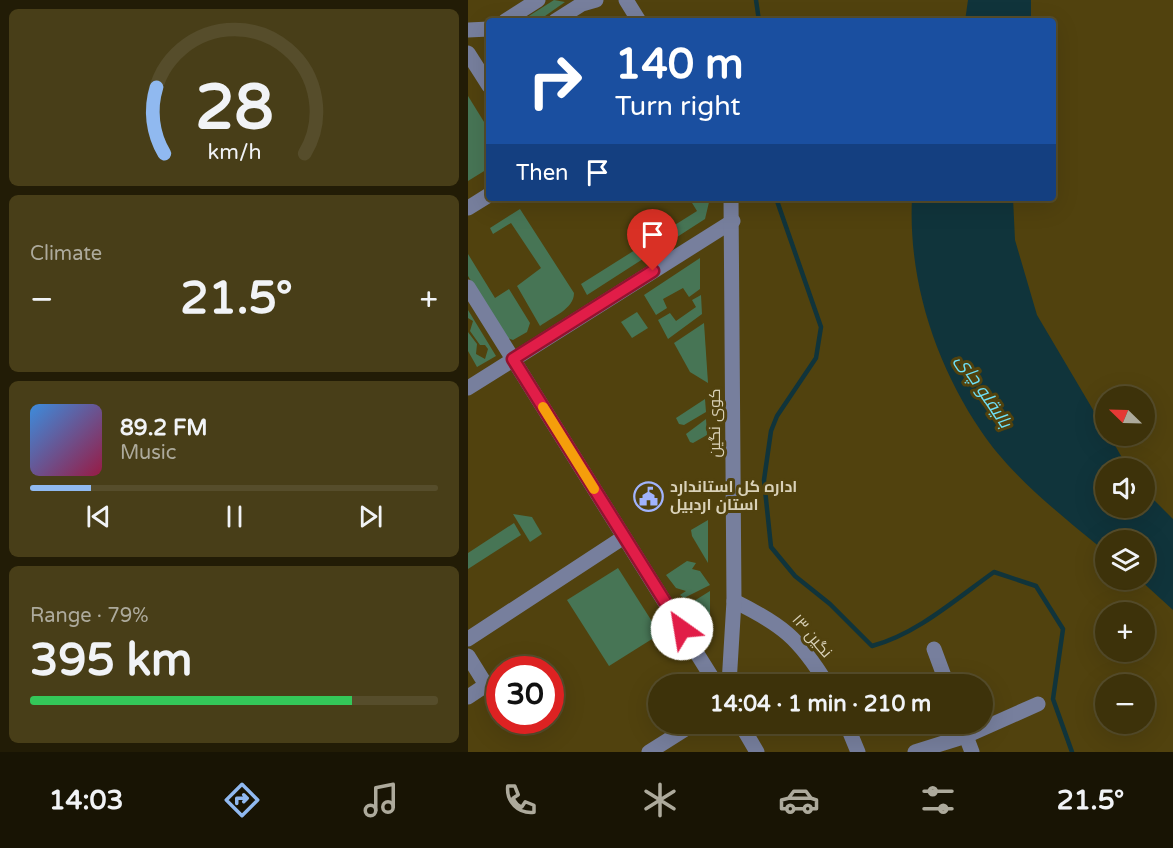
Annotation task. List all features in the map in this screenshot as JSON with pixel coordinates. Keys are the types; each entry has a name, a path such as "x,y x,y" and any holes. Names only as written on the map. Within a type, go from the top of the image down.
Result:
{"street":[{"path":"510,18 538,0"},
{"path":"560,18 582,4 596,0"},
{"path":"626,0 637,18"},
{"path":"468,30 486,29"},
{"path":"468,52 486,81"},
{"path":"468,208 486,197"},
{"name":"کوی نگین","path":"730,674 734,601 731,201"},
{"path":"468,388 733,220"},
{"path":"468,287 710,674"},
{"path":"468,639 624,537"},
{"name":"نگین ۱۳","path":"734,601 771,619 788,632 811,657 821,674"},
{"path":"934,649 943,674"},
{"path":"468,656 486,685 468,697"},
{"path":"993,719 1038,704"},
{"path":"649,752 678,734"},
{"path":"746,734 757,752"},
{"path":"851,734 858,752"},
{"path":"915,752 953,734"},
{"path":"965,734 972,752"}],"green space":[{"path":"554,0 565,2 542,18 526,18"},
{"path":"468,96 486,125 486,170 468,181"},
{"path":"691,201 709,201 705,219 587,295 581,284 697,211"},
{"path":"520,209 574,293 570,304 562,312 540,326 517,286 541,268 511,223 493,234 490,228"},
{"path":"468,254 495,298 509,289 530,323 527,332 513,340 507,338 468,276"},
{"path":"700,258 700,289 689,297 683,288 663,299 667,308 656,315 644,295"},
{"path":"701,295 702,314 668,339 658,320 670,313 676,321 696,307 692,300"},
{"path":"468,310 496,356 477,367 468,351 468,332 477,344 476,354 485,359 488,349 485,345 480,345 470,331 473,321 468,318"},
{"path":"637,312 648,328 632,338 621,322"},
{"path":"704,323 708,383 690,372 674,343"},
{"path":"705,399 706,412 684,425 679,424 676,418"},
{"path":"706,419 707,435 693,443 690,442 686,434"},
{"path":"513,514 532,517 542,534 530,542"},
{"path":"708,520 708,563 692,536 691,530"},
{"path":"514,523 521,535 468,569 468,553"},
{"path":"687,561 696,563 692,569 700,571 710,585 684,598 680,595 686,591 676,588 666,575"},
{"path":"618,568 660,634 609,666 567,600"},
{"path":"710,591 710,646 686,606"}],"water":[{"path":"968,0 1031,0 1031,18 965,18"},
{"name":"بالیقلو چای","path":"912,201 1013,201 1015,240 1037,315 1095,413 1095,446 1115,446 1122,458 1095,458 1095,518 1155,518 1155,501 1173,519 1173,610 1151,590 1155,590 1155,530 1095,530 1095,543 1022,479 981,431 950,377 938,349 920,290 915,259"}],"waterway":[{"path":"756,0 759,18"},
{"path":"777,201 821,327 816,358 777,416 771,431 764,480 771,547 795,576 830,604 872,646 905,633 920,624 994,572 1036,586 1063,629 1053,699 1072,752"}],"slow traffic":[{"path":"543,407 594,489"}],"place":[{"name":"اداره کل استاندارد استان اردبیل","path":"649,496"}],"route":[{"path":"653,271 513,359 682,629"}]}
